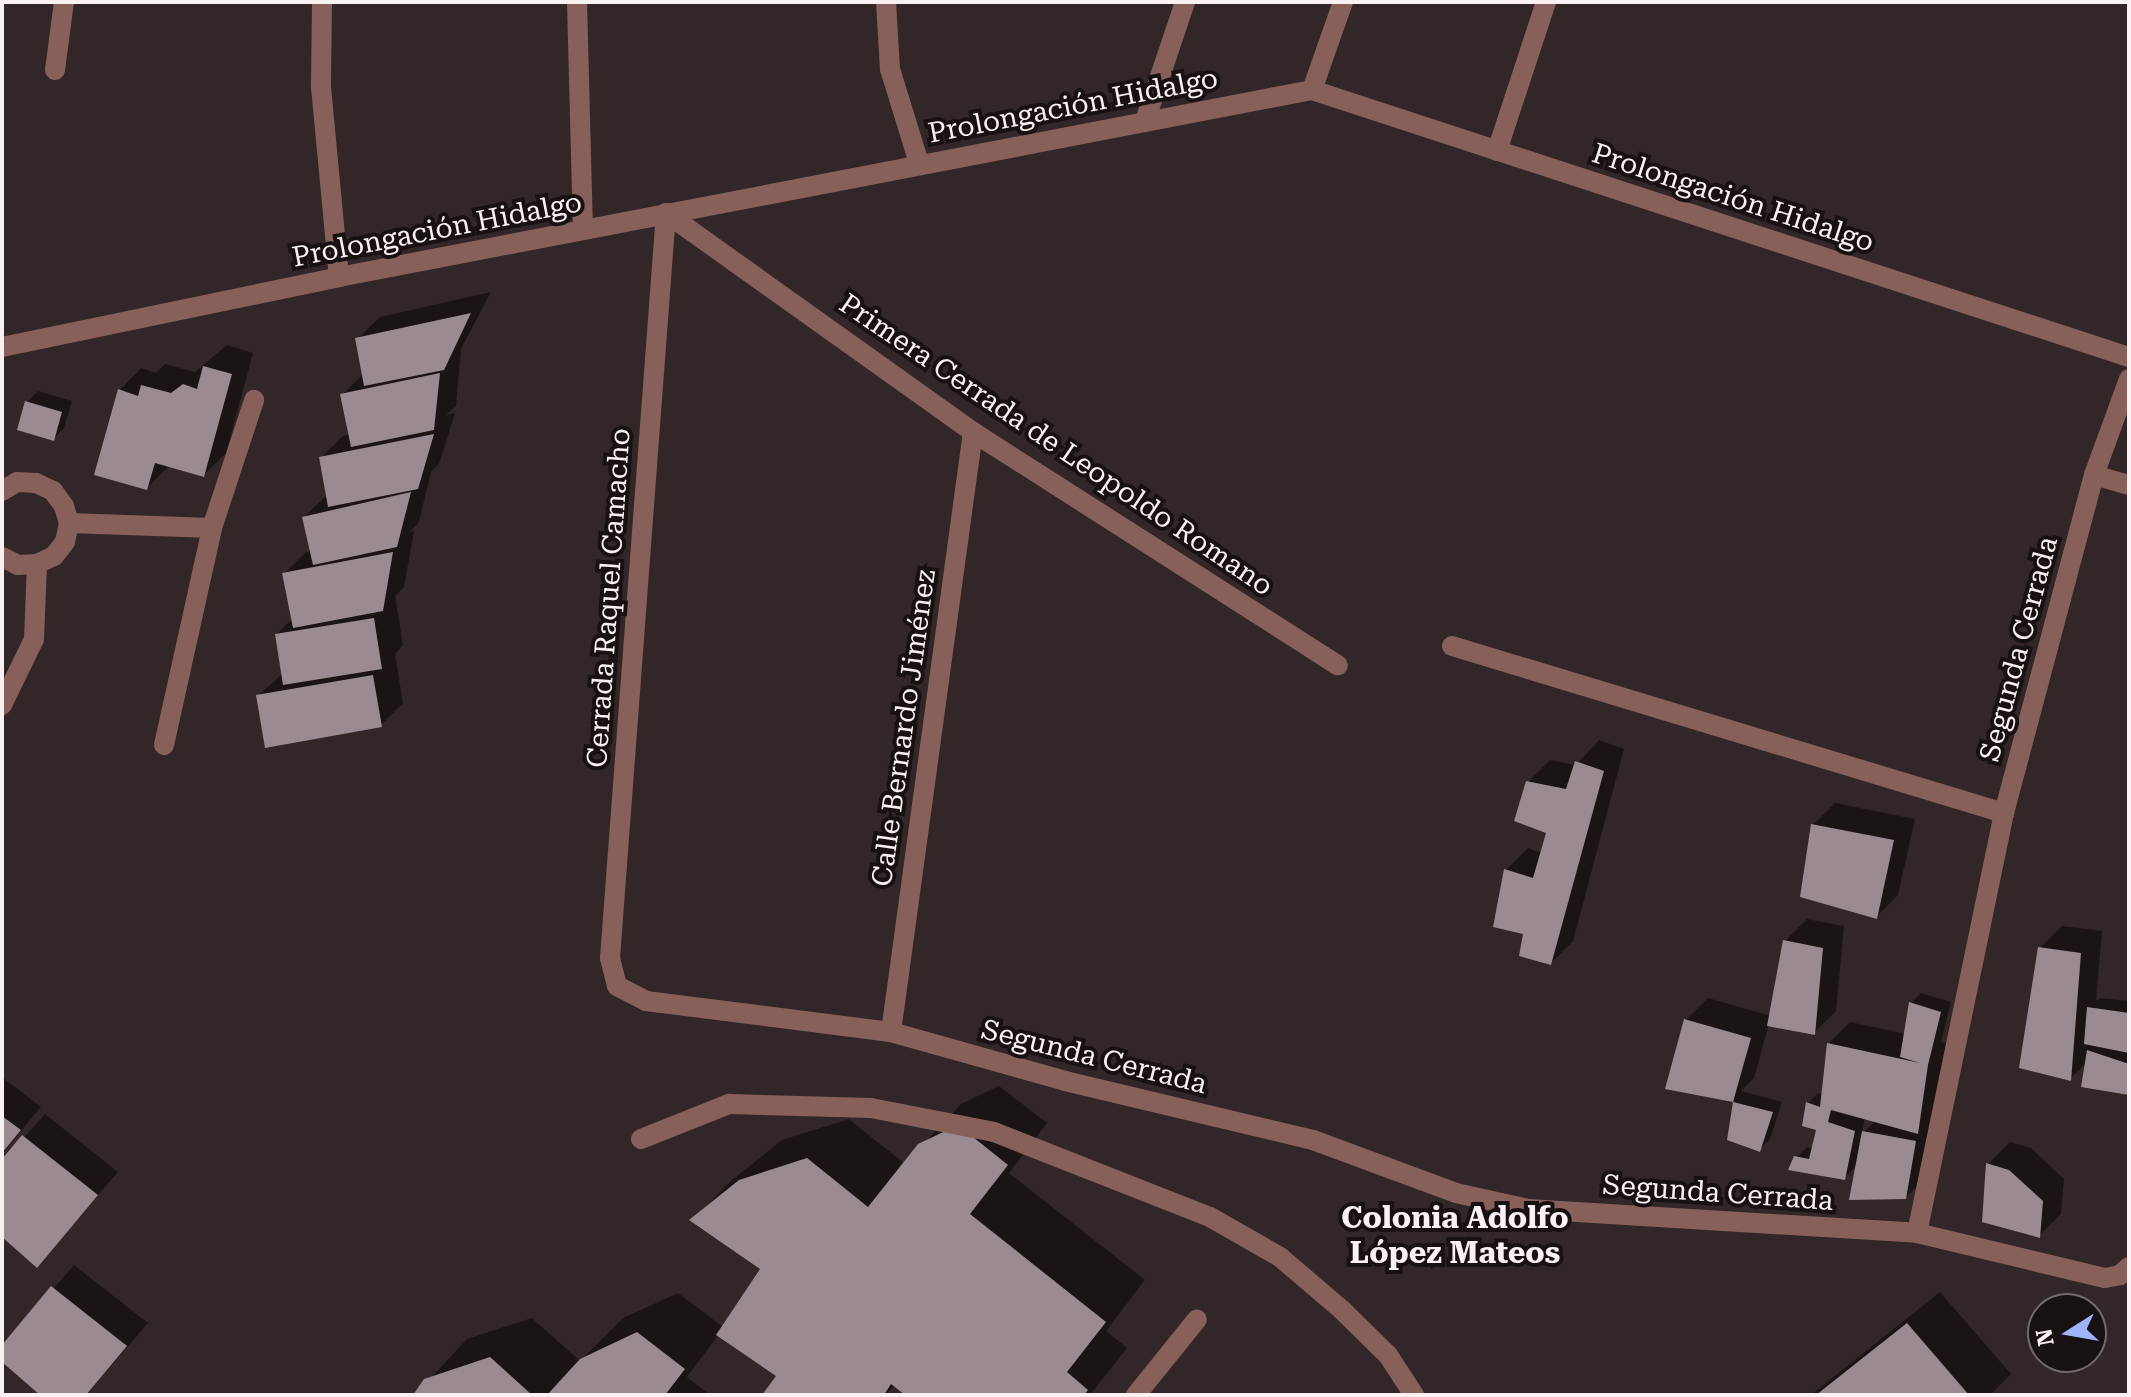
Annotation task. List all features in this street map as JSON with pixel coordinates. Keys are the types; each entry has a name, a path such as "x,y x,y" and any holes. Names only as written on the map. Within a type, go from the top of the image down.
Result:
{"street":[{"path":"55,70 64,2"},
{"path":"322,2 321,87 339,277"},
{"path":"577,2 583,230"},
{"path":"886,2 890,69 919,163"},
{"path":"1145,121 1185,2"},
{"path":"1312,90 1343,2"},
{"path":"1497,151 1546,2"},
{"name":"Prolongación Hidalgo","path":"2,347 919,163 1312,90 2129,357"},
{"name":"Primera Cerrada de Leopoldo Romano","path":"666,213 973,432 1338,665"},
{"name":"Cerrada Raquel Camacho","path":"617,986 610,958 666,213"},
{"name":"Segunda Cerrada","path":"617,986 646,1001 891,1032 1065,1081 1313,1140 1456,1193 1528,1209 1917,1233 2004,813 2094,475 2129,379"},
{"path":"164,745 212,528 254,400"},
{"name":"Calle Bernardo Jiménez","path":"891,1032 973,432"},
{"path":"2,467 10,487 36,483 53,491 64,506 69,523 65,542 54,556 37,564 18,565 2,557"},
{"path":"2094,475 2129,485"},
{"path":"69,523 212,528"},
{"path":"2,705 34,639 37,564"},
{"path":"1452,646 2004,813"},
{"path":"641,1139 729,1104 871,1108 994,1132 1210,1217 1280,1257 1342,1310 1388,1355 1414,1395"},
{"path":"1917,1233 2105,1278 2120,1275 2129,1267"},
{"path":"1136,1395 1197,1319"}],"building":[{"path":"471,313 444,370 364,386 355,338"},
{"path":"203,366 232,374 204,477 155,463 147,490 94,475 118,389 138,396 141,385 171,393 183,384 197,389"},
{"path":"440,373 434,430 351,447 340,394"},
{"path":"25,401 62,412 54,441 17,430"},
{"path":"434,434 418,489 328,507 319,457"},
{"path":"411,492 397,547 313,565 302,517"},
{"path":"393,552 383,611 293,628 282,573"},
{"path":"374,618 382,669 283,685 275,634"},
{"path":"373,675 382,727 265,748 256,695"},
{"path":"1575,761 1604,771 1551,965 1519,956 1523,934 1493,927 1504,869 1533,878 1546,833 1514,821 1526,781 1566,789"},
{"path":"1811,824 1894,840 1877,919 1800,897"},
{"path":"1783,940 1823,948 1815,1035 1767,1026"},
{"path":"2038,947 2081,953 2071,1081 2019,1068"},
{"path":"1909,1002 1941,1012 1928,1065 1918,1134 1831,1110 1828,1122 1855,1131 1845,1180 1788,1170 1794,1156 1809,1159 1816,1130 1802,1126 1806,1102 1820,1107 1827,1043 1920,1063 1900,1057"},
{"path":"2087,1007 2129,1013 2129,1053 2084,1044"},
{"path":"1684,1019 1751,1038 1733,1102 1665,1089"},
{"path":"2087,1050 2129,1064 2129,1095 2081,1087"},
{"path":"1733,1102 1773,1112 1760,1152 1727,1140"},
{"path":"2,1116 21,1130 2,1153"},
{"path":"958,1125 1008,1165 970,1214 1106,1322 1067,1372 1088,1390 1084,1395 905,1395 891,1384 884,1395 762,1395 776,1376 716,1335 760,1269 689,1220 739,1180 807,1158 868,1207 918,1144"},
{"path":"1862,1131 1916,1141 1906,1199 1849,1200"},
{"path":"22,1135 98,1195 37,1268 2,1237 2,1159"},
{"path":"1986,1163 2009,1170 2043,1201 2040,1238 1982,1222"},
{"path":"51,1286 127,1346 86,1395 40,1395 2,1362 2,1345"},
{"path":"1907,1323 1969,1395 1816,1395"},
{"path":"637,1332 685,1369 665,1395 547,1395 580,1359"},
{"path":"490,1357 532,1395 413,1395 424,1379"}],"district":[{"name":"Colonia Adolfo López Mateos","path":"1455,1235"}]}
